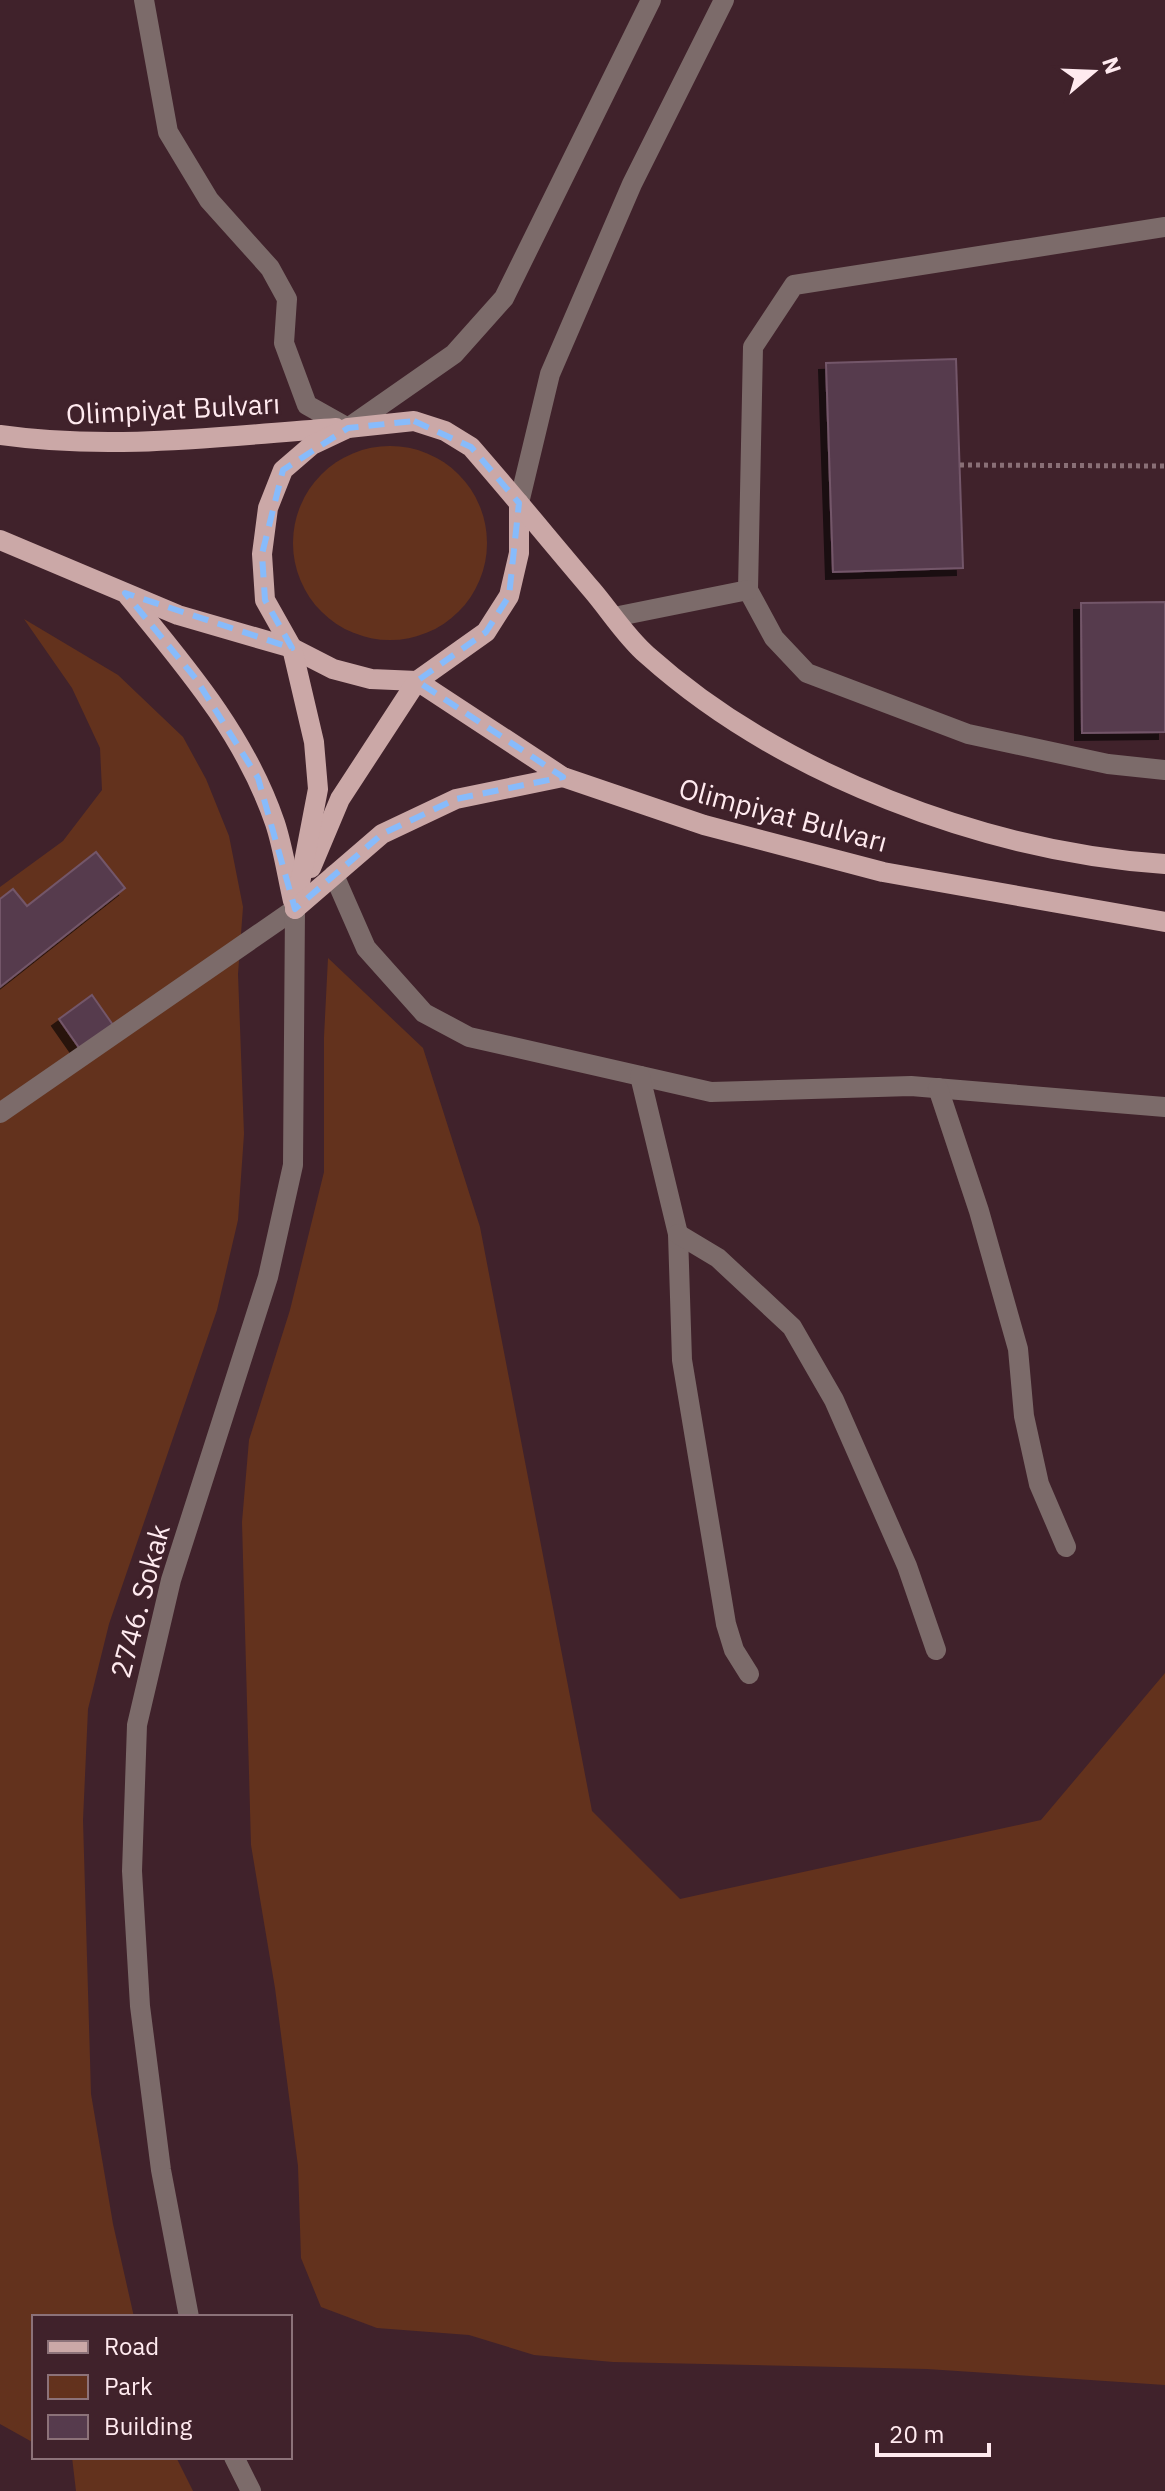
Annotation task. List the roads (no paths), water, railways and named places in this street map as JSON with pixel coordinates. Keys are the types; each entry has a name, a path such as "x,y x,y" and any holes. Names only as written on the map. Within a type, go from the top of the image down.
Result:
{"main road":[{"path":"414,421 445,431 471,447 519,503 519,553 509,596 486,632 417,681 340,799 295,909 318,789 314,742 292,648 265,600 262,554 268,508 283,470 312,445 348,428 414,421"},
{"name":"Olimpiyat Bulvarı","path":"0,435 49,442 125,442 348,428"},
{"name":"Olimpiyat Bulvarı","path":"519,503 645,654 744,729 845,784 987,833 1136,862 1165,864"},
{"path":"0,540 178,615 292,648 333,669 371,679 417,681"},
{"path":"125,593 196,679 229,726 258,778 276,825 295,909"},
{"name":"Olimpiyat Bulvarı","path":"417,681 563,777 704,825 883,872 1165,922"},
{"path":"295,909 382,834 456,799 563,777"}],"street":[{"path":"144,0 168,132 209,200 270,268 287,299 284,343 307,405 348,428 454,354 504,298 651,0"},
{"path":"519,503 550,374 632,184 724,0"},
{"path":"1165,227 794,285 753,347 748,590 774,638 807,673 968,734 1108,764 1165,770"},
{"path":"614,617 748,590"},
{"path":"334,875 366,948 424,1013 469,1037 711,1092 938,1088 1165,1107"},
{"path":"0,1113 295,909"},
{"name":"2746. Sokak","path":"189,2315 161,2170 140,2006 132,1871 137,1725 171,1580 268,1277 293,1165 295,909"},
{"path":"640,1076 678,1234 682,1360 726,1624 734,1650 749,1674"},
{"path":"938,1088 979,1211 1018,1349 1024,1416 1039,1484 1066,1547"},
{"path":"678,1234 718,1258 792,1327 840,1413 907,1566 936,1650"},
{"path":"235,2459 251,2491"}]}
